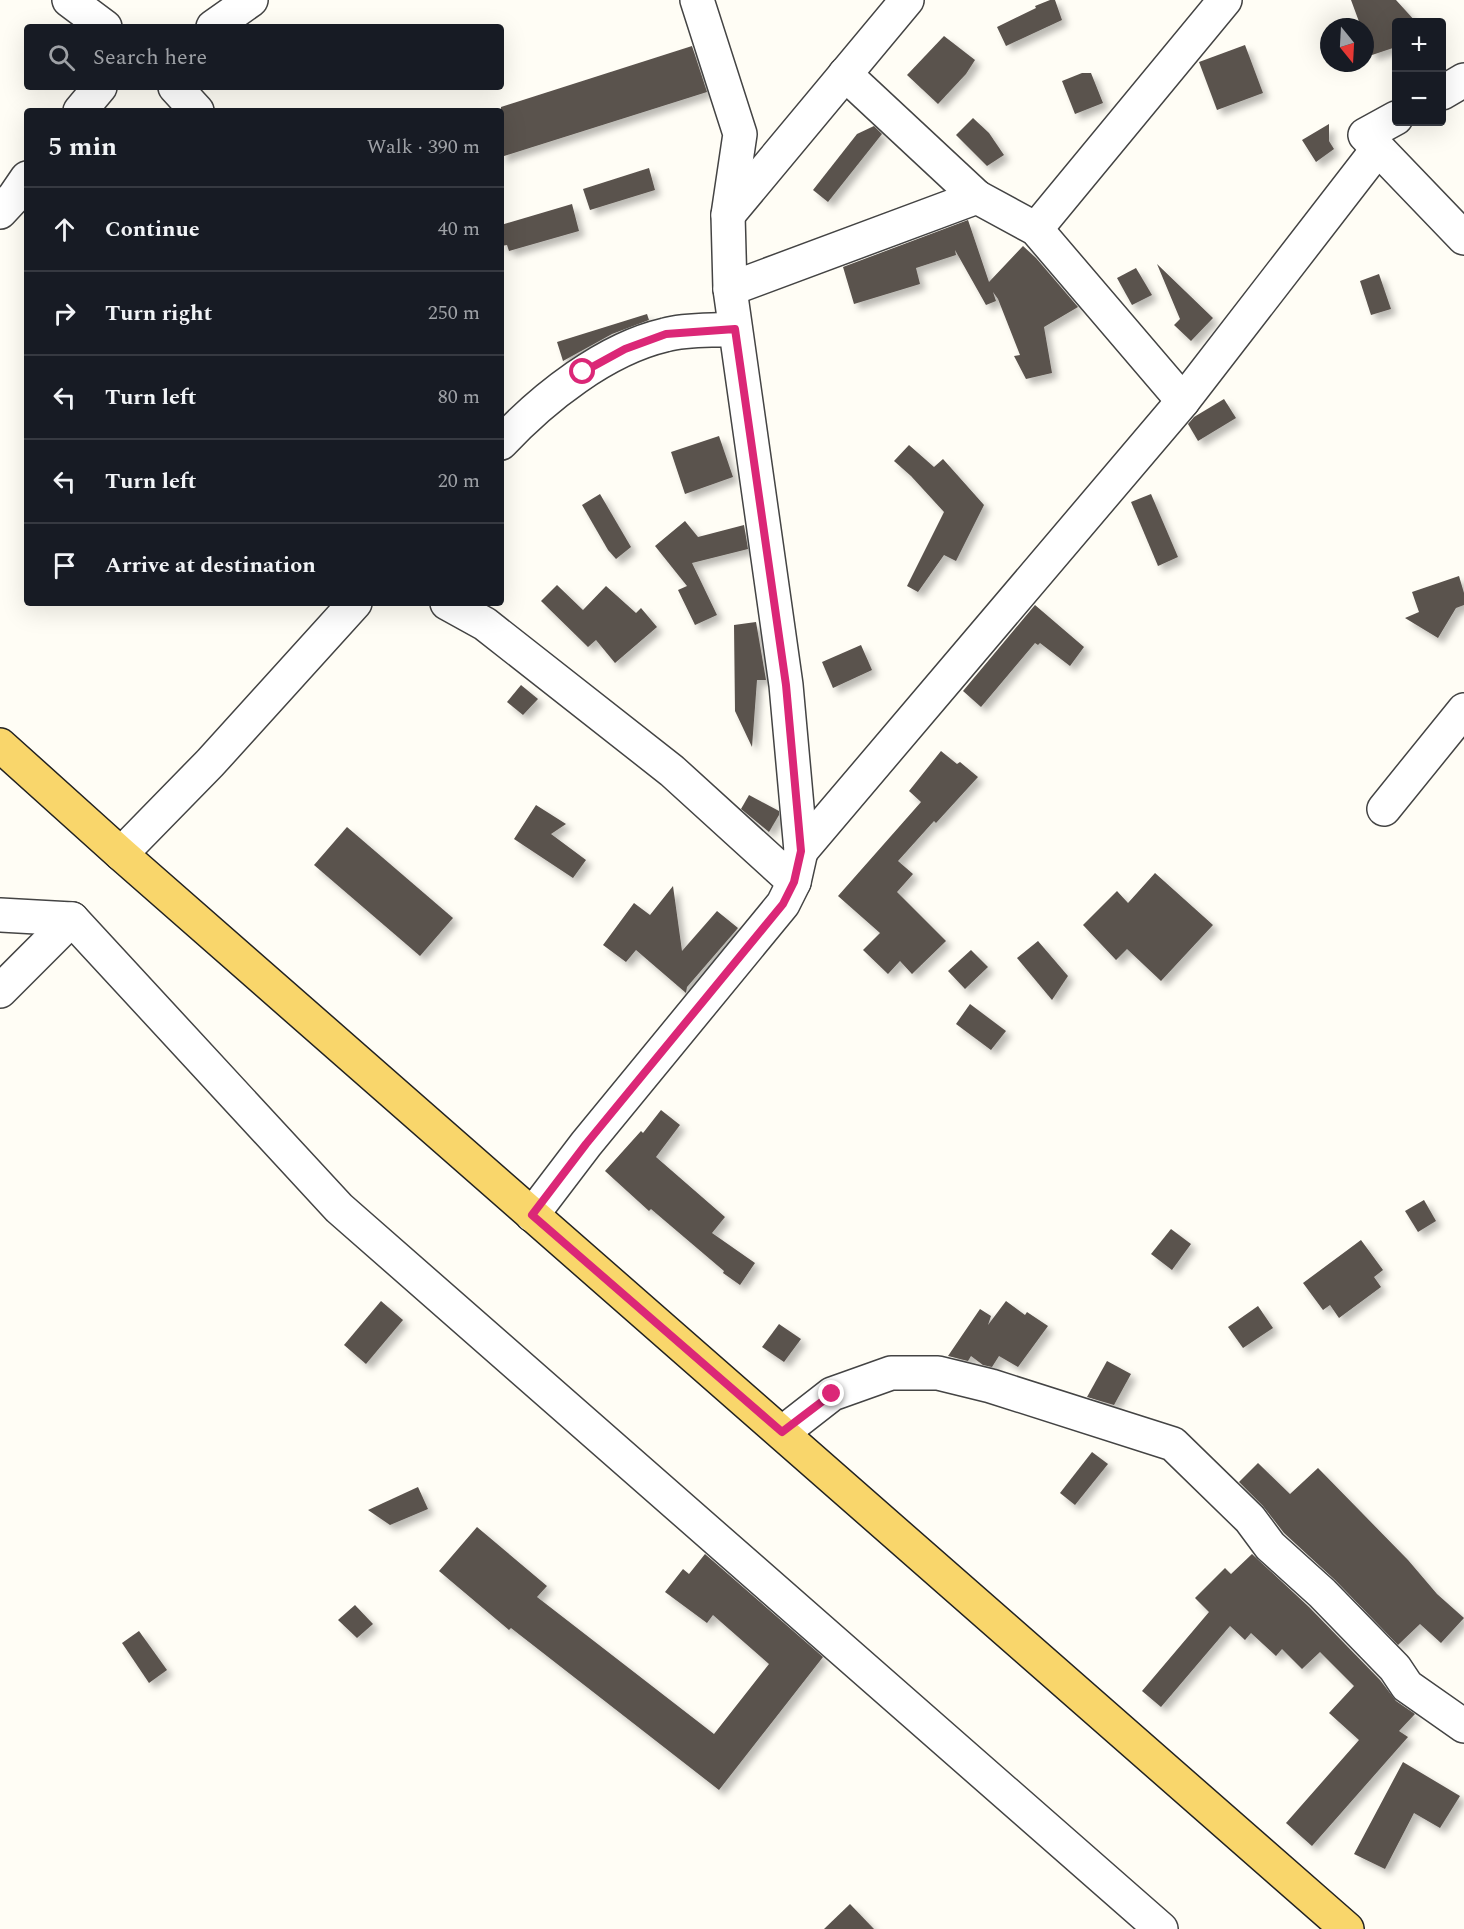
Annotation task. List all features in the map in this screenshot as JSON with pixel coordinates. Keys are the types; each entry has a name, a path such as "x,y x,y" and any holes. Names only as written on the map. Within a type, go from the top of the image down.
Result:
{"main road":[{"path":"0,745 121,854 1347,1929"}],"street":[{"path":"69,0 101,24"},
{"path":"217,24 250,0"},
{"path":"697,0 740,134 728,215 730,289 786,685 798,867"},
{"path":"728,215 906,0"},
{"path":"1036,230 1225,0"},
{"path":"845,74 977,197 1036,230 1183,401"},
{"path":"1446,91 1464,80"},
{"path":"82,108 98,90"},
{"path":"178,90 194,108"},
{"path":"1392,120 1365,135 1464,238"},
{"path":"532,1215 586,1144 783,904 798,867 1183,401 1377,150"},
{"path":"0,212 24,182"},
{"path":"730,289 977,197"},
{"path":"507,425 583,372 625,349 666,334 735,329"},
{"path":"121,854 210,763 352,606"},
{"path":"452,606 484,624 798,867"},
{"path":"1384,809 1464,710"},
{"path":"0,915 72,920 339,1208 1161,1929"},
{"path":"0,991 72,920"},
{"path":"782,1432 832,1394 891,1373 938,1373 991,1386 1173,1444 1250,1519 1270,1546 1322,1593 1395,1668 1407,1686 1464,1726"}],"building":[{"path":"1050,0 1055,0 1062,20 1006,46 997,27"},
{"path":"1351,0 1396,0 1412,18 1392,18 1392,48 1374,54 1374,18 1358,18"},
{"path":"944,36 975,60 966,74 938,104 907,75"},
{"path":"1245,45 1263,93 1217,110 1199,62"},
{"path":"692,46 707,92 504,156 504,108 501,107"},
{"path":"1082,73 1091,73 1103,103 1075,114 1062,81"},
{"path":"973,118 989,133 1004,155 987,166 956,135"},
{"path":"1329,124 1329,141 1334,149 1316,162 1302,140"},
{"path":"874,126 882,134 828,202 813,190 857,134"},
{"path":"649,168 655,190 590,210 583,189"},
{"path":"572,204 579,231 509,251 507,245 504,246 504,224"},
{"path":"968,220 989,282 1023,246 1078,307 1044,327 1052,373 1026,379 1014,356 1020,355 998,299 993,292 996,301 986,305 955,250 956,255 916,268 920,284 854,304 843,267"},
{"path":"1157,264 1213,318 1191,341 1174,325 1180,319"},
{"path":"1136,268 1152,295 1132,305 1117,278"},
{"path":"1379,274 1391,309 1371,315 1360,281"},
{"path":"647,314 649,320 612,334 563,361 557,342"},
{"path":"1224,399 1236,418 1198,441 1188,424 1194,417"},
{"path":"719,436 733,477 685,494 671,452"},
{"path":"909,445 934,467 943,459 984,505 956,561 944,555 918,592 907,586 944,512 894,461"},
{"path":"600,494 631,547 616,559 608,550 582,505"},
{"path":"1151,494 1178,557 1158,566 1131,502"},
{"path":"685,521 698,537 744,525 748,549 692,563 717,615 695,625 678,590 687,586 655,546"},
{"path":"1459,576 1464,593 1464,605 1456,608 1438,638 1405,618 1419,612 1412,592"},
{"path":"557,585 583,610 606,586 636,613 641,608 657,627 615,663 596,640 588,647 541,601"},
{"path":"1035,605 1084,647 1070,666 1040,643 1038,645 1035,643 981,707 963,691"},
{"path":"756,622 766,680 757,680 752,747 735,711 734,625"},
{"path":"861,645 872,670 833,688 822,662"},
{"path":"521,685 538,699 523,715 507,702"},
{"path":"941,751 957,764 960,762 978,777 898,861 913,874 897,892 946,941 912,974 900,961 888,974 863,950 880,933 838,896 921,802 909,791"},
{"path":"749,795 779,811 769,832 741,809"},
{"path":"536,805 566,824 551,834 586,860 573,878 514,839"},
{"path":"347,827 453,918 420,956 314,865"},
{"path":"1155,873 1213,925 1161,981 1127,949 1116,960 1083,925 1117,891 1128,903"},
{"path":"673,886 682,951 717,911 738,928 687,987 686,993 636,950 626,962 603,945 634,903 650,915"},
{"path":"1038,941 1068,976 1052,1000 1017,958"},
{"path":"971,950 988,967 965,989 948,971"},
{"path":"970,1004 1006,1031 991,1050 956,1024"},
{"path":"661,1110 680,1125 656,1157 725,1217 712,1233 755,1263 740,1285 723,1273 724,1271 651,1209 649,1211 605,1171 641,1131 643,1133"},
{"path":"1424,1200 1436,1221 1418,1232 1405,1211"},
{"path":"1171,1229 1191,1244 1172,1270 1151,1254"},
{"path":"1361,1240 1383,1270 1374,1277 1381,1287 1339,1318 1330,1305 1323,1310 1303,1283"},
{"path":"381,1301 403,1320 366,1364 344,1345"},
{"path":"1006,1301 1025,1315 1027,1312 1048,1326 1018,1367 999,1356 992,1367 983,1365 971,1356 968,1361 948,1356 980,1309 991,1316 988,1325"},
{"path":"1258,1306 1273,1328 1243,1348 1228,1327"},
{"path":"779,1324 801,1339 784,1362 762,1347"},
{"path":"1107,1361 1131,1374 1114,1405 1087,1397"},
{"path":"1092,1452 1108,1464 1075,1505 1060,1493"},
{"path":"1258,1463 1290,1494 1318,1468 1408,1560 1437,1594 1464,1618 1441,1643 1420,1624 1398,1645 1335,1580 1284,1533 1263,1506 1239,1482"},
{"path":"418,1487 428,1509 390,1525 368,1510"},
{"path":"477,1527 547,1586 537,1597 714,1734 769,1664 713,1615 707,1623 665,1592 683,1569 689,1574 705,1554 823,1657 719,1790 511,1628 509,1630 439,1571"},
{"path":"1252,1554 1309,1607 1380,1680 1396,1701 1415,1714 1399,1731 1408,1737 1312,1846 1286,1823 1359,1740 1329,1713 1354,1686 1320,1652 1302,1669 1282,1649 1276,1656 1251,1633 1245,1640 1230,1626 1161,1707 1142,1691 1209,1612 1195,1598 1225,1568 1231,1574"},
{"path":"355,1605 373,1624 357,1638 338,1620"},
{"path":"139,1631 167,1670 149,1683 122,1643"},
{"path":"1403,1762 1460,1796 1440,1828 1414,1813 1385,1869 1354,1854"},
{"path":"850,1904 874,1929 824,1929"}],"route":[{"path":"583,372 625,349 666,334 735,329 786,685 801,851 794,882 783,904 586,1144 532,1215 782,1432 832,1394"}]}
